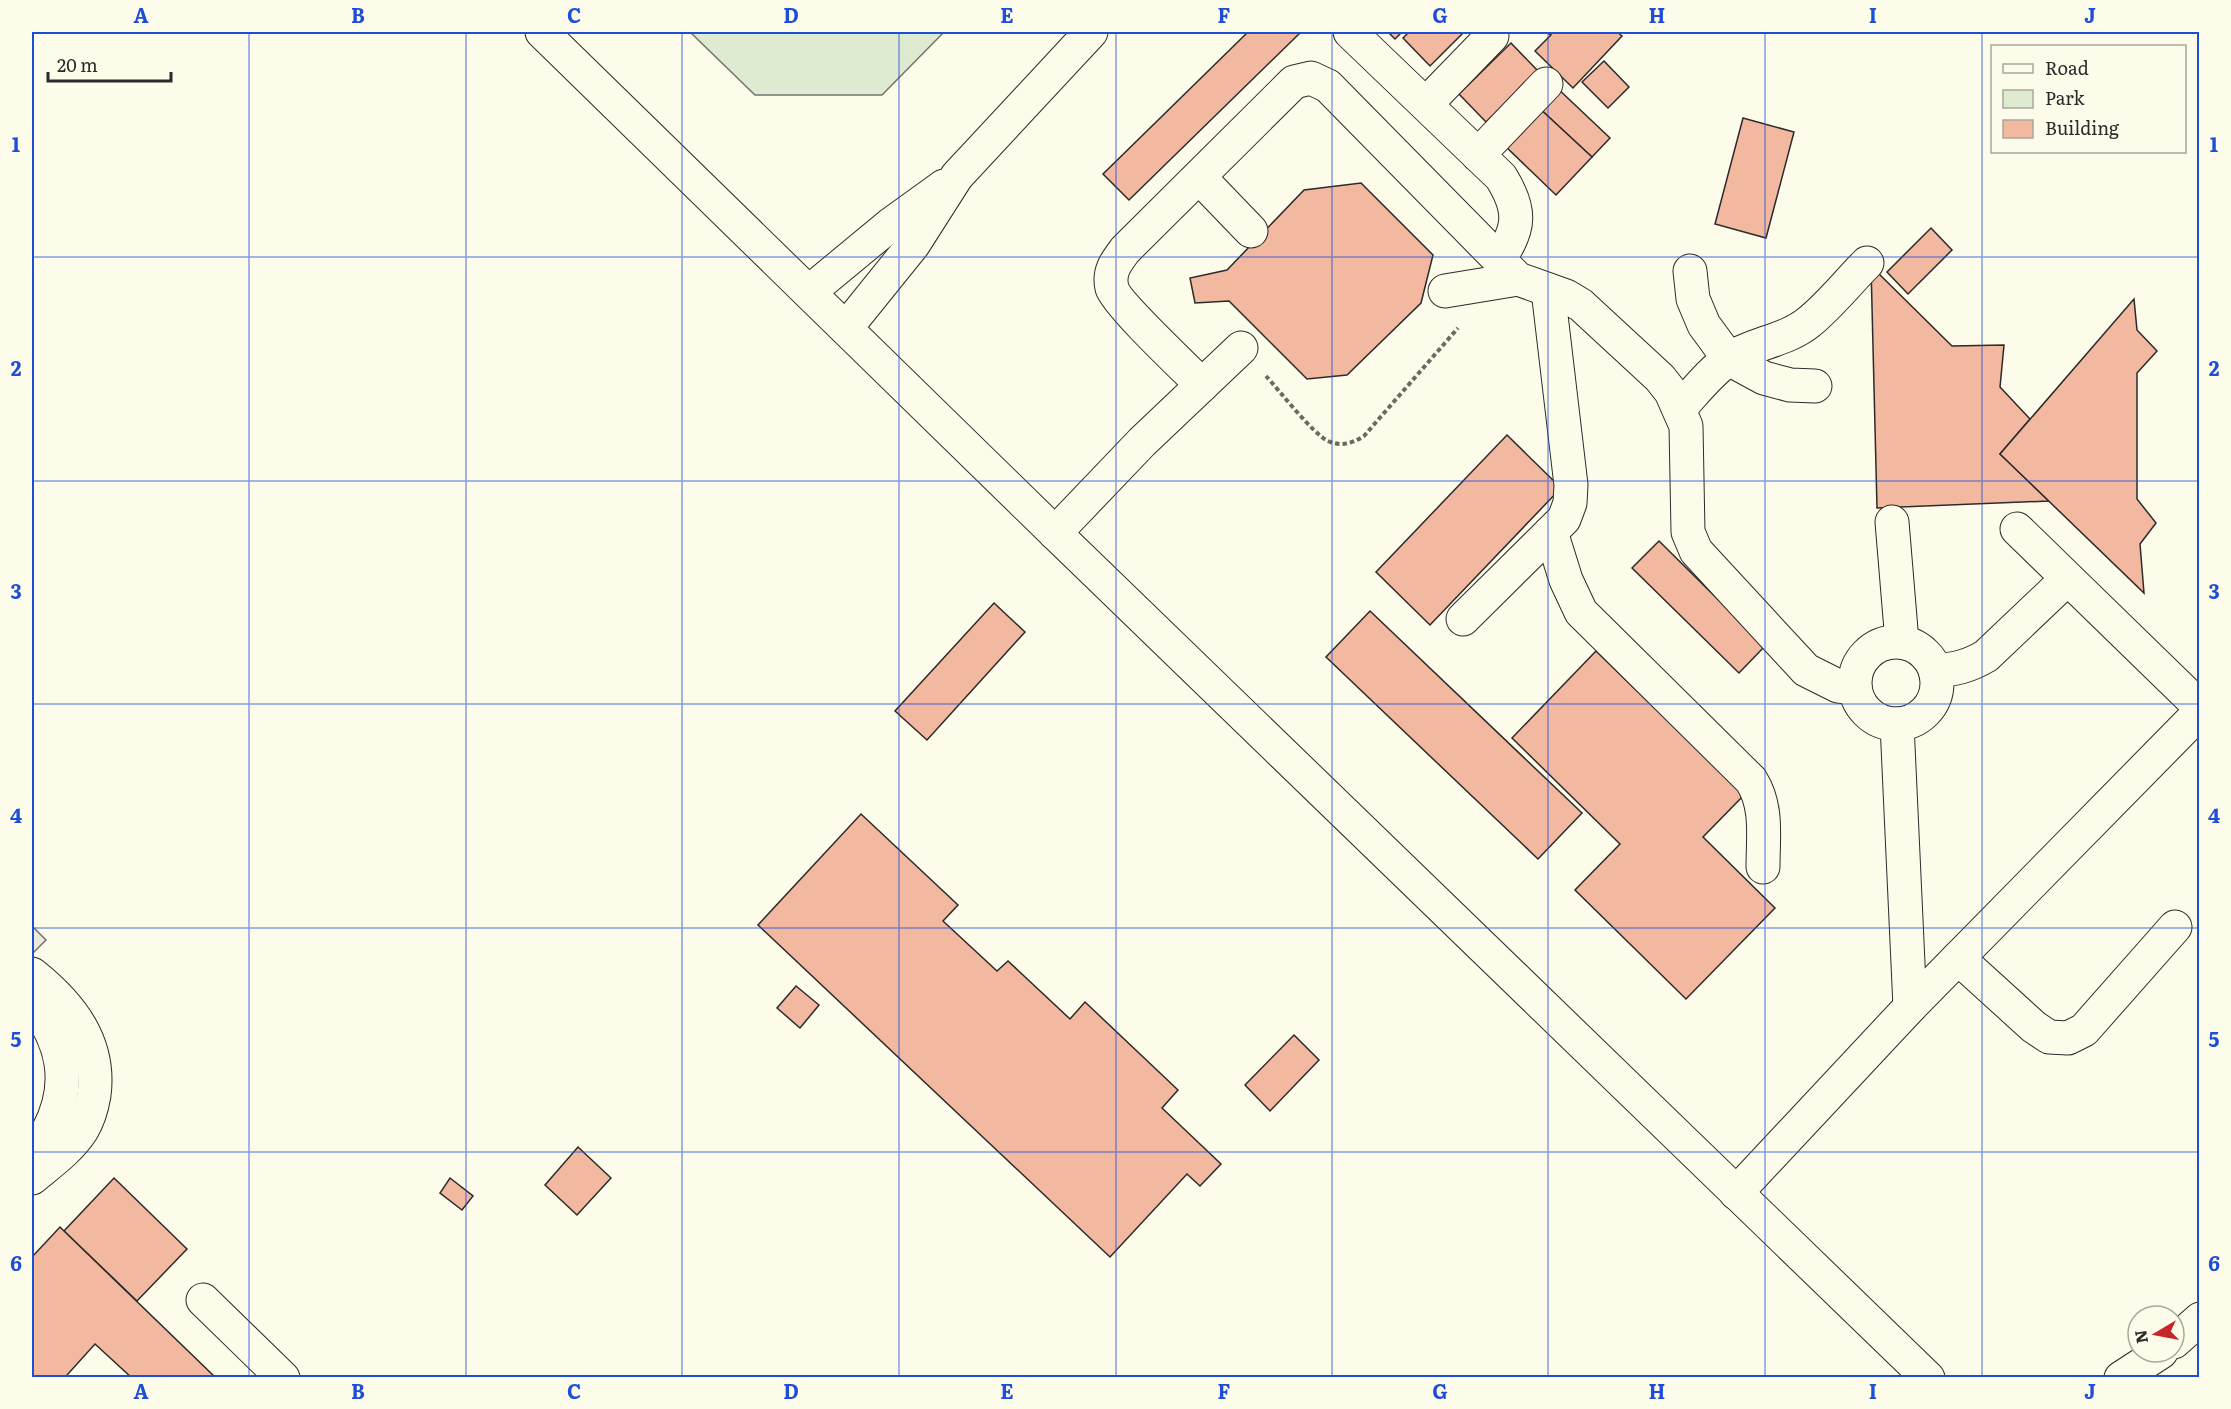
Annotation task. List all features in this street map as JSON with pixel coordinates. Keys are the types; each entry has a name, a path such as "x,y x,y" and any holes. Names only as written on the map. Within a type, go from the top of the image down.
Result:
{"street":[{"path":"542,32 1054,533 1928,1377"},
{"path":"846,327 913,245 957,176 1091,32"},
{"path":"1350,32 1501,177 1513,196 1516,219 1508,269"},
{"path":"1426,104 1492,36"},
{"path":"1202,385 1126,307 1112,289 1112,268 1125,250 1294,82 1311,78 1328,86 1508,269 1581,305 1660,378 1680,408 1686,426 1688,532 1696,551 1806,670 1838,686 1855,688"},
{"path":"1478,155 1546,84"},
{"path":"809,292 897,220 957,176"},
{"path":"1199,177 1251,231"},
{"path":"1680,408 1729,359 1783,337 1808,323 1868,263"},
{"path":"1455,290 1508,269"},
{"path":"1689,271 1693,299 1704,325 1729,359 1764,378 1790,385 1815,386"},
{"path":"1463,620 1563,519 1570,503 1571,485 1548,290"},
{"path":"1054,533 1142,442 1241,348"},
{"path":"1892,522 1902,642"},
{"path":"1736,1192 1910,1007 2199,710 2017,529"},
{"path":"1551,532 1569,588 1581,612 1751,780 1763,804 1763,867"},
{"path":"1935,670 1953,670 1970,666 1986,657 2067,579"},
{"path":"1887,642 1902,642 1917,647 1928,657 1935,670 1937,685 1934,700 1925,713 1912,721 1897,724 1885,723 1869,714 1858,700 1855,688 1856,673 1862,659 1873,648 1887,642"},
{"path":"1897,724 1910,1007"},
{"path":"1958,958 2034,1027 2049,1037 2067,1038 2084,1030 2175,927"},
{"path":"32,974 48,987 70,1012 84,1033 93,1056 96,1080 92,1105 83,1128 69,1148 32,1178"},
{"path":"32,1002 44,1017 56,1039 62,1062 57,1111 47,1132 32,1154"},
{"path":"202,1300 283,1377"},
{"path":"2186,1331 2199,1319"},
{"path":"2121,1377 2142,1364"},
{"path":"2147,1377 2155,1364"}],"path":[{"path":"1241,348 1317,432 1328,441 1340,444 1353,442 1364,436 1459,327 1466,302 1455,290"}],"green space":[{"path":"690,32 944,32 882,95 755,95"}],"shaded area":[{"path":"32,926 46,940 32,954"}],"building":[{"path":"1248,32 1301,32 1129,200 1103,174"},
{"path":"1388,32 1402,32 1395,39"},
{"path":"1409,32 1464,32 1430,66 1403,38"},
{"path":"1546,32 1617,32 1622,36 1573,88 1535,51 1551,35"},
{"path":"1511,43 1538,71 1486,122 1459,94"},
{"path":"1604,61 1629,87 1608,108 1582,82"},
{"path":"1555,86 1610,138 1592,157 1537,106"},
{"path":"1537,106 1592,157 1556,195 1502,143"},
{"path":"1743,118 1794,132 1766,238 1715,224"},
{"path":"1361,183 1433,255 1421,303 1347,375 1307,379 1229,301 1195,303 1190,278 1227,270 1304,190"},
{"path":"1931,228 1952,250 1908,294 1887,272"},
{"path":"1871,266 1952,346 2004,345 2000,387 2030,419 2000,454 2049,501 1877,508"},
{"path":"2134,299 2137,330 2157,351 2137,373 2137,499 2156,523 2140,544 2144,593 2000,454"},
{"path":"1507,435 1561,488 1430,625 1376,572"},
{"path":"1659,541 1765,646 1739,673 1632,568"},
{"path":"994,603 1025,632 927,740 895,711"},
{"path":"1370,611 1582,813 1538,859 1326,657"},
{"path":"1596,651 1744,795 1703,837 1775,908 1686,999 1575,890 1620,844 1512,738"},
{"path":"861,814 958,905 943,921 997,971 1008,961 1070,1019 1085,1002 1178,1090 1162,1108 1221,1164 1200,1186 1187,1174 1110,1257 758,925"},
{"path":"796,986 819,1005 800,1028 777,1008"},
{"path":"1294,1035 1319,1060 1270,1111 1245,1085"},
{"path":"578,1147 611,1178 577,1215 545,1185"},
{"path":"114,1178 187,1249 137,1301 64,1231"},
{"path":"450,1178 473,1196 462,1210 440,1193"},
{"path":"60,1227 216,1378 132,1378 95,1344 67,1375 69,1378 32,1378 32,1257"}]}
